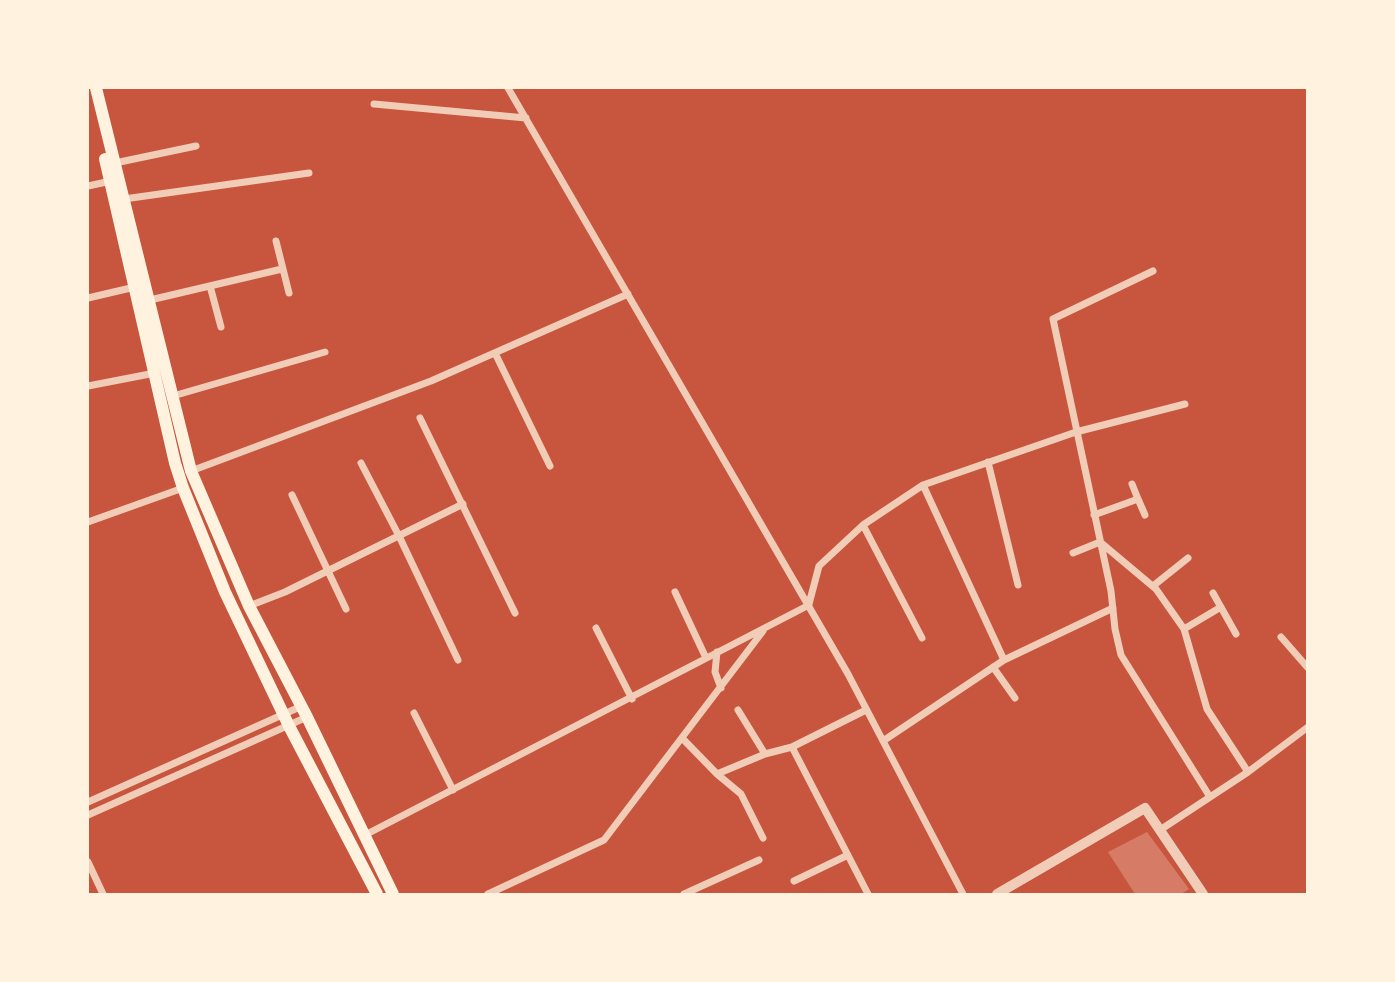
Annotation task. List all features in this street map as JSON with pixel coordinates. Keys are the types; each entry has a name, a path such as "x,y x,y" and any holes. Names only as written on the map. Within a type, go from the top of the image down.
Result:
{"main road":[{"path":"88,88 183,488 225,592 286,721 377,894"},
{"path":"96,88 191,471 249,607 305,712 393,894"}],"street":[{"path":"508,88 809,605 962,894"},
{"path":"374,104 526,118"},
{"path":"115,163 196,146"},
{"path":"124,199 309,173"},
{"path":"88,186 111,181"},
{"path":"276,241 289,293"},
{"path":"150,300 282,269"},
{"path":"1153,271 1053,319 1121,655 1210,797"},
{"path":"210,286 221,327"},
{"path":"88,298 135,287"},
{"path":"191,471 431,381 628,294"},
{"path":"173,396 325,352"},
{"path":"495,353 550,466"},
{"path":"88,386 155,373"},
{"path":"365,835 809,605 819,566 863,525 923,485 1076,432 1185,404"},
{"path":"420,418 515,613"},
{"path":"988,462 1018,585"},
{"path":"361,463 458,660"},
{"path":"1132,484 1145,515"},
{"path":"923,485 1004,660"},
{"path":"88,522 183,488"},
{"path":"292,495 346,609"},
{"path":"1094,515 1138,499"},
{"path":"249,607 463,504"},
{"path":"863,525 922,638"},
{"path":"1073,553 1100,542"},
{"path":"1100,542 1153,586 1184,629 1207,709 1248,772"},
{"path":"1153,586 1188,558"},
{"path":"675,593 706,658"},
{"path":"1213,593 1236,634"},
{"path":"1184,629 1221,607"},
{"path":"883,741 1004,660 1113,608"},
{"path":"596,628 632,699"},
{"path":"488,894 604,840 765,628"},
{"path":"1281,637 1307,668"},
{"path":"717,652 715,672 721,688"},
{"path":"993,667 1015,698"},
{"path":"738,710 765,754"},
{"path":"717,774 765,754 793,747 866,710"},
{"path":"88,815 305,712"},
{"path":"414,713 453,790"},
{"path":"88,802 286,721"},
{"path":"1160,830 1248,772 1307,727"},
{"path":"682,738 741,794 763,838"},
{"path":"793,747 868,894"},
{"path":"998,894 1145,808 1203,894"},
{"path":"794,881 848,855"},
{"path":"684,894 759,860"},
{"path":"88,862 103,894"}],"building":[{"path":"1147,832 1189,889 1181,894 1135,894 1108,852"}]}
